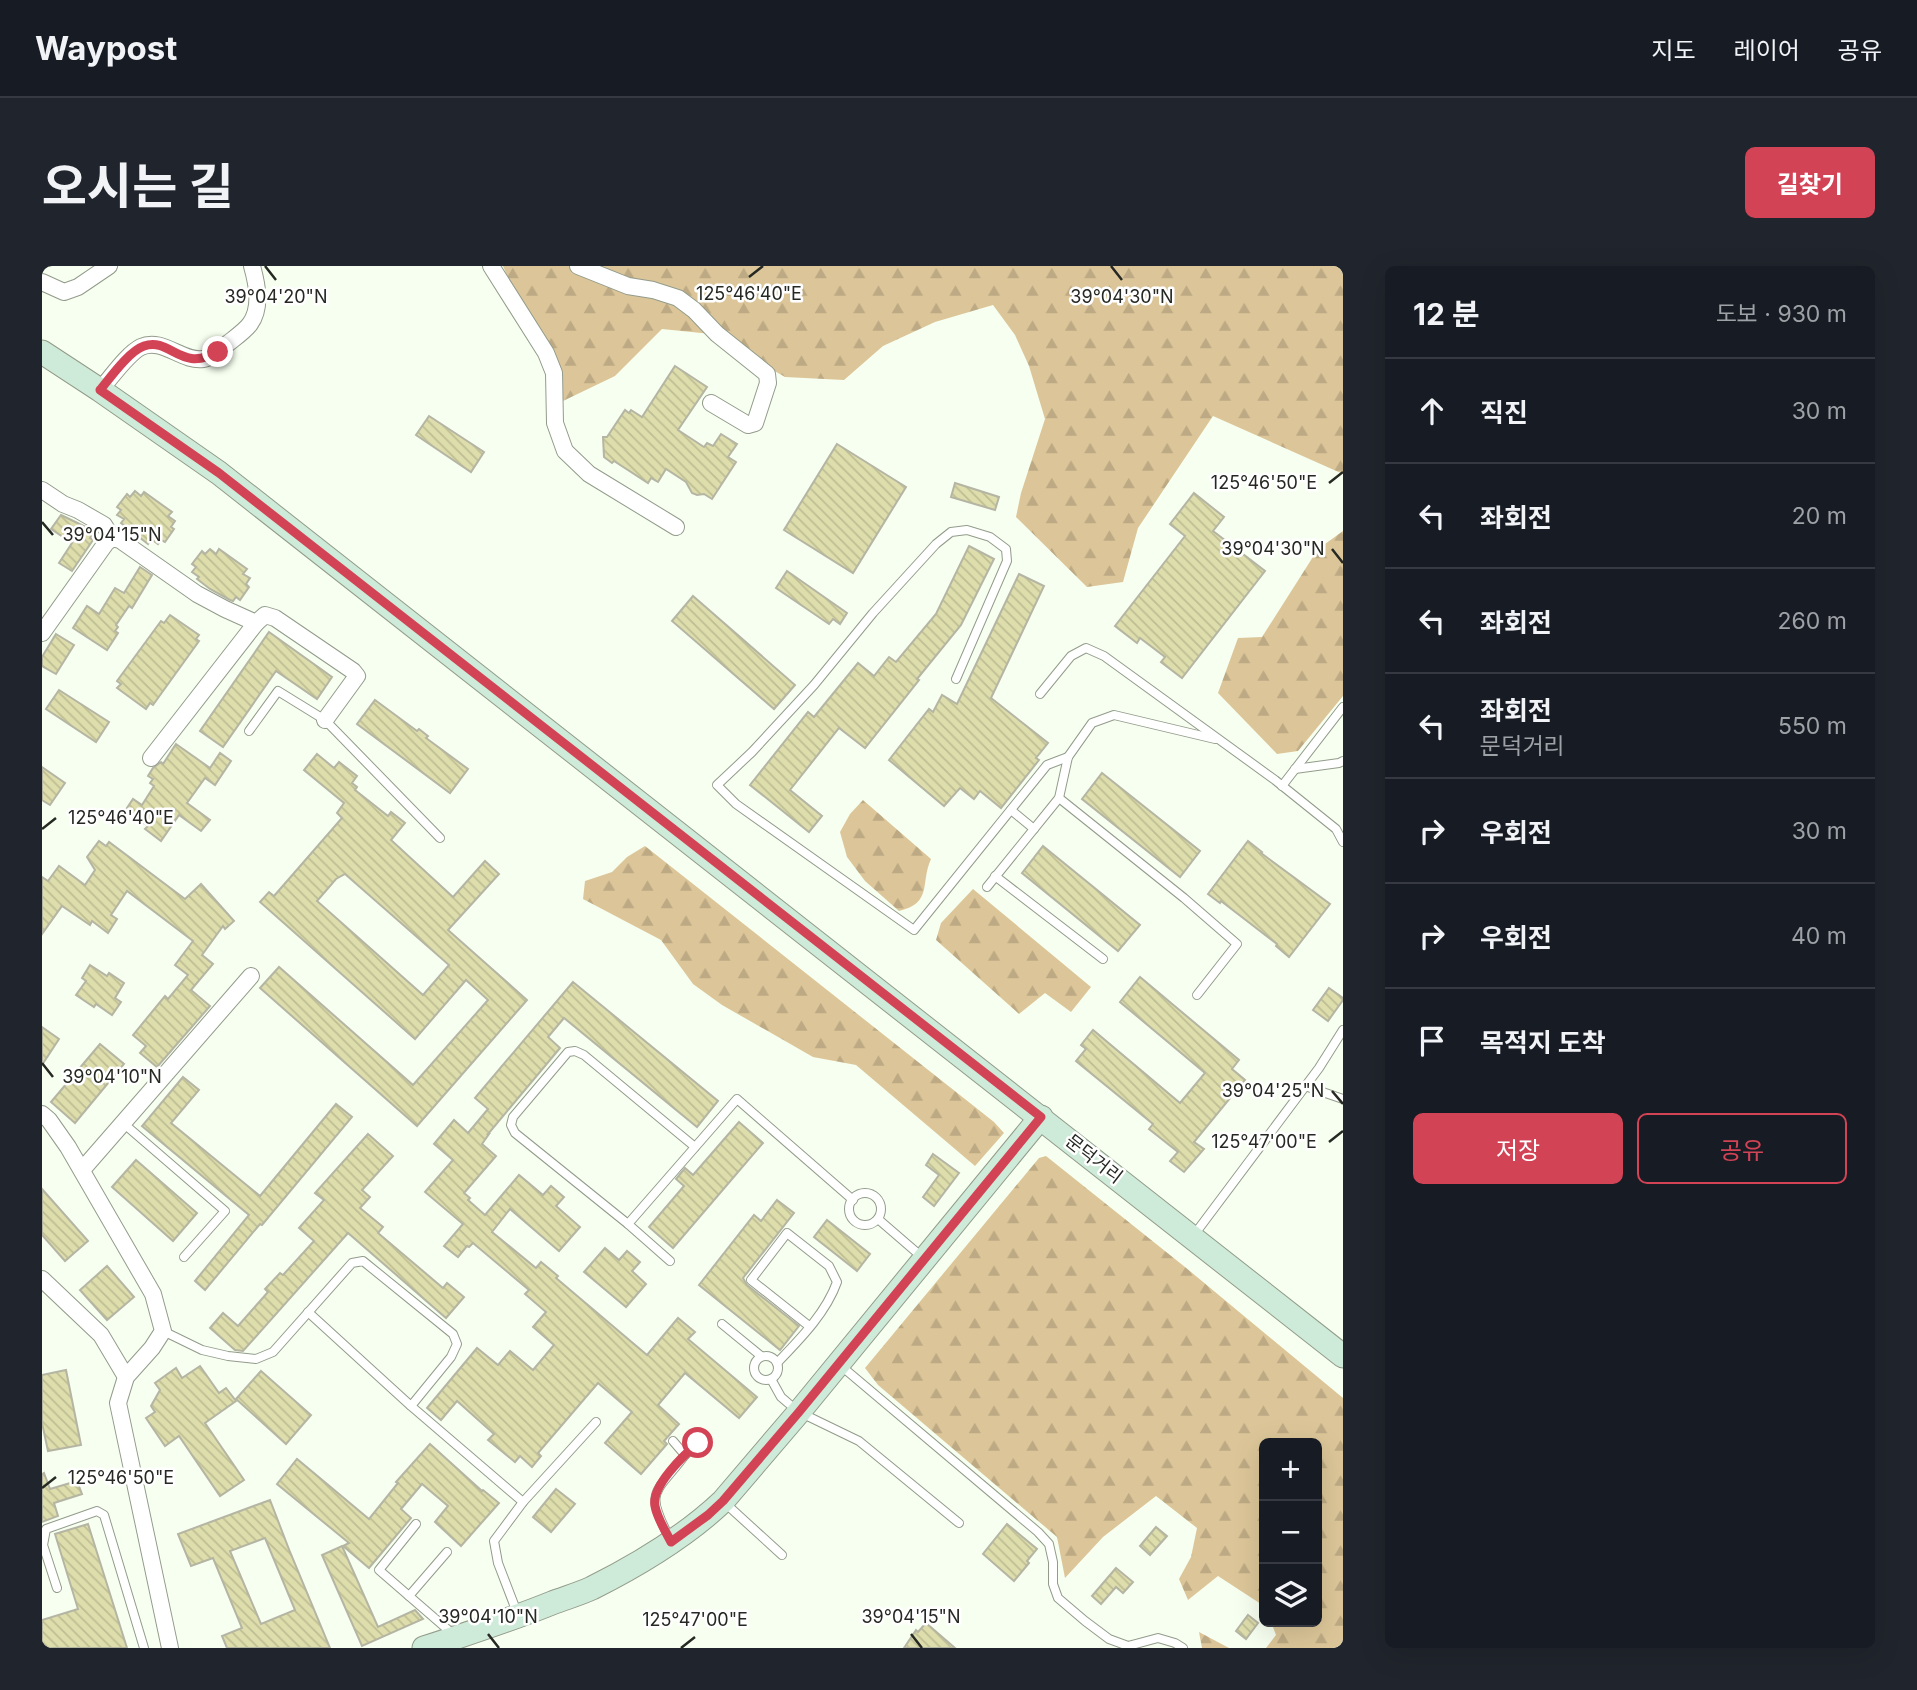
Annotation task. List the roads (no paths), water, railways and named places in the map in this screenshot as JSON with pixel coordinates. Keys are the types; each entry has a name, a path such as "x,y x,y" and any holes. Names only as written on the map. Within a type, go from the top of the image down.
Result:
{"main road":[{"name":"문덕거리","path":"42,352 229,481 1343,1356"},
{"path":"424,1648 518,1617 592,1588 671,1542 700,1521 723,1501 799,1412 1041,1117"}],"street":[{"path":"42,282 64,292 78,287 109,266"},
{"path":"100,390 142,346 157,345 188,359 205,359 218,352 250,323 258,302 252,266"},
{"path":"491,266 545,353 554,373 555,423 565,452 589,474 676,527"},
{"path":"579,266 628,286 678,298 717,334 768,374 768,383 755,423 748,425 711,403"},
{"path":"42,490 104,525 112,538 120,540 197,594 256,623"},
{"path":"42,633 112,538"},
{"path":"151,758 265,615 275,618 354,671 357,676 325,720"},
{"path":"82,1170 251,976"},
{"path":"42,1114 49,1120 82,1170 153,1294 163,1331 126,1377 118,1403 170,1648"},
{"path":"42,1279 101,1335 126,1377"}],"lane":[{"path":"956,679 1007,561 1006,549 990,537 967,530 951,532 936,544 873,613 814,685 752,752 717,785 736,804 914,930 1047,765 1068,757"},
{"path":"1040,694 1071,656 1086,648 1104,656 1282,786 1336,829 1343,842"},
{"path":"248,732 278,691 325,720 440,838"},
{"path":"1282,786 1343,707"},
{"path":"986,887 1059,798 1068,757 1092,723 1114,715 1221,740"},
{"path":"1295,769 1339,764 1343,761"},
{"path":"1059,798 1237,944 1197,995"},
{"path":"1011,810 1034,829"},
{"path":"995,876 1103,959"},
{"path":"1192,1237 1305,1086 1343,1030"},
{"path":"670,1261 515,1133 511,1125 513,1117 568,1052 575,1051 584,1055 695,1147"},
{"path":"1305,1086 1343,1099"},
{"path":"628,1224 737,1099 853,1200"},
{"path":"123,1123 225,1211 184,1257"},
{"path":"862,1194 877,1199 881,1209 878,1219 869,1225 854,1220 850,1210 853,1200 862,1194"},
{"path":"878,1219 924,1259"},
{"path":"777,1363 809,1326 830,1300 837,1282 829,1266 787,1233 751,1280 809,1326"},
{"path":"163,1331 202,1350 256,1359 273,1352 352,1263 363,1261 453,1334 457,1344 451,1357 411,1406"},
{"path":"307,1312 523,1502"},
{"path":"722,1324 761,1356 770,1356 777,1363 778,1372 771,1379 761,1380 754,1373 754,1363 761,1356"},
{"path":"838,1363 1038,1532 1049,1544 1053,1562 1053,1584 1058,1598 1085,1621 1109,1639 1128,1646 1158,1638 1183,1648"},
{"path":"771,1379 781,1397 799,1412 859,1441 959,1523"},
{"path":"518,1617 498,1563 494,1541 523,1502 596,1422"},
{"path":"673,1441 685,1455"},
{"path":"671,1542 654,1504 656,1493 663,1480 698,1443"},
{"path":"723,1501 782,1555"},
{"path":"57,1588 43,1545 46,1529 97,1511 104,1515 144,1648"},
{"path":"416,1524 379,1570 456,1637"},
{"path":"410,1596 447,1552"}]}
